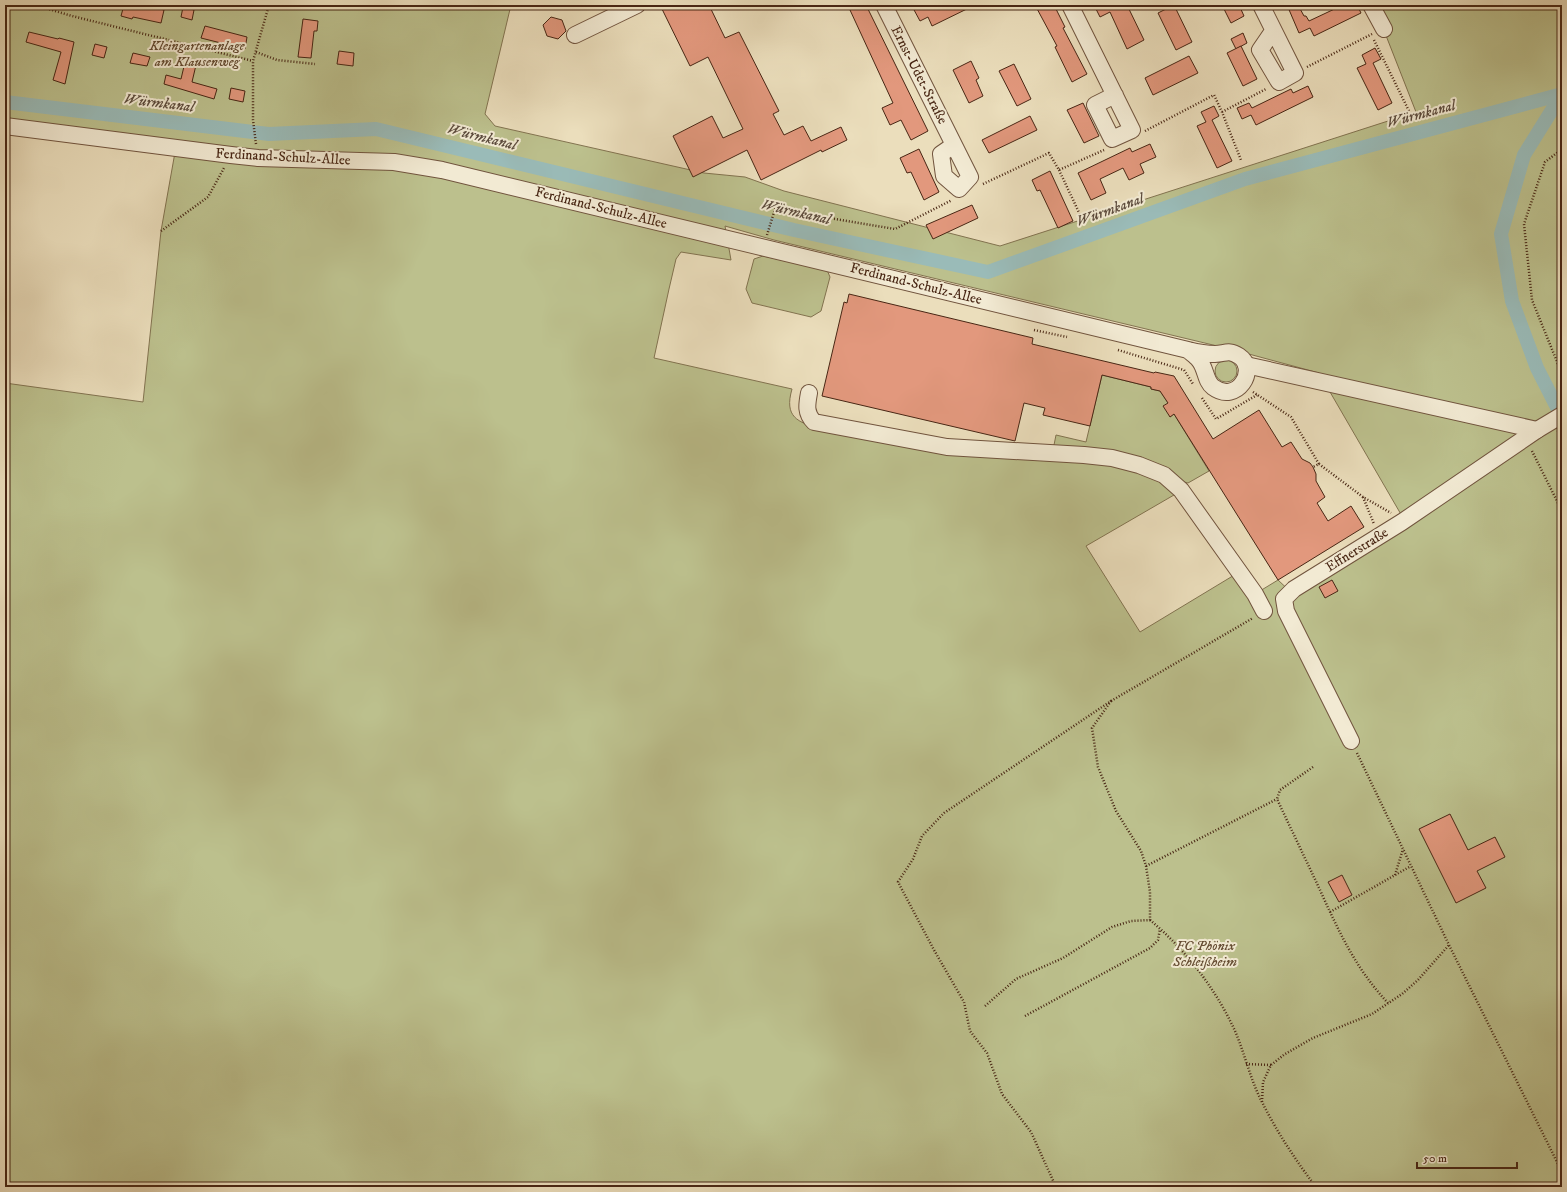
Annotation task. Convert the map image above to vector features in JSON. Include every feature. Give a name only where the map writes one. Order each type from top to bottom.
[{"type":"street","points":[[575,35],[637,5]]},
{"type":"street","name":"Ernst-Udet-Straße","points":[[884,5],[954,145]]},
{"type":"street","points":[[1070,5],[1115,95]]},
{"type":"street","points":[[1261,5],[1274,30],[1296,73],[1279,82],[1260,50],[1274,30]]},
{"type":"street","points":[[1371,5],[1378,32]]},
{"type":"street","name":"Ferdinand-Schulz-Allee","points":[[5,126],[258,158],[394,162],[442,170],[1188,350],[1216,354],[1226,352],[1240,356],[1246,366]]},
{"type":"street","points":[[1188,350],[1199,360],[1212,387],[1221,392],[1231,392],[1241,386],[1246,377],[1246,366],[1543,426]]},
{"type":"street","points":[[809,393],[807,411],[809,417],[814,422],[947,447],[1084,454],[1139,464],[1164,476],[1181,490],[1255,594],[1264,611]]},
{"type":"street","name":"Effnerstraße","points":[[1351,741],[1286,611],[1284,599],[1294,589],[1402,522],[1543,426]]},
{"type":"path","points":[[35,5],[72,16],[253,61]]},
{"type":"path","points":[[255,141],[252,120],[253,61],[269,5]]},
{"type":"path","points":[[312,5],[322,7]]},
{"type":"path","points":[[1296,73],[1378,32],[1409,111]]},
{"type":"path","points":[[256,52],[277,60],[315,64]]},
{"type":"path","points":[[1222,112],[1279,82]]},
{"type":"path","points":[[1142,133],[1214,95],[1241,160]]},
{"type":"path","points":[[1059,170],[1108,149]]},
{"type":"path","points":[[1562,149],[1545,162],[1524,224],[1532,300],[1562,374]]},
{"type":"path","points":[[977,187],[1049,153],[1059,170],[1083,221]]},
{"type":"path","points":[[161,231],[208,197],[230,155]]},
{"type":"path","points":[[763,248],[775,209],[895,229],[957,197]]},
{"type":"path","points":[[1034,330],[1070,338]]},
{"type":"path","points":[[1114,348],[1184,370],[1196,389]]},
{"type":"path","points":[[1241,386],[1246,387],[1291,417],[1319,464],[1363,497],[1391,513],[1402,522]]},
{"type":"path","points":[[1200,395],[1216,419],[1257,395]]},
{"type":"path","points":[[1543,426],[1562,511]]},
{"type":"path","points":[[1313,467],[1319,464]]},
{"type":"path","points":[[1363,497],[1378,536]]},
{"type":"path","points":[[1056,1187],[1031,1132],[1002,1094],[987,1053],[970,1031],[964,1002],[934,950],[898,882],[913,859],[922,836],[944,813],[1111,701],[1264,611]]},
{"type":"path","points":[[1111,701],[1092,728],[1098,767],[1116,811],[1141,851],[1146,866],[1150,892],[1150,920]]},
{"type":"path","points":[[1351,741],[1449,945],[1562,1172]]},
{"type":"path","points":[[1146,866],[1277,798],[1280,790],[1313,767]]},
{"type":"path","points":[[1277,798],[1330,912],[1357,964],[1372,986],[1388,1003]]},
{"type":"path","points":[[1395,875],[1403,848]]},
{"type":"path","points":[[1330,912],[1411,866]]},
{"type":"path","points":[[985,1006],[1016,979],[1063,958],[1112,926],[1131,921],[1150,920],[1160,928],[1191,962],[1220,1000],[1235,1032],[1246,1064],[1262,1102],[1297,1162],[1316,1187]]},
{"type":"path","points":[[1025,1016],[1150,948],[1158,940],[1160,928]]},
{"type":"path","points":[[1262,1102],[1263,1082],[1271,1064],[1313,1038],[1372,1014],[1402,994],[1418,980],[1449,945]]},
{"type":"path","points":[[1246,1064],[1271,1064]]},
{"type":"green space","points":[[5,5],[511,5],[485,114],[495,126],[704,173],[745,177],[784,191],[1000,246],[1416,112],[1374,5],[1562,5],[1562,425],[1557,431],[1562,440],[1562,1187],[5,1187],[5,383],[143,402],[161,231],[177,141],[5,118]],"holes":[[[725,226],[774,240],[1234,350],[1319,373],[1406,523],[1294,595],[1278,580],[1255,594],[1236,574],[1140,632],[1086,546],[1174,495],[1175,491],[1140,468],[1056,456],[821,429],[805,424],[794,417],[790,406],[792,389],[654,358],[676,259],[681,252],[731,260]]]},
{"type":"green space","points":[[763,256],[827,270],[830,277],[821,311],[811,317],[752,303],[746,289],[754,259]]},
{"type":"green space","points":[[1226,360],[1234,363],[1237,371],[1234,379],[1226,382],[1218,379],[1215,371],[1218,363]]},
{"type":"green space","points":[[1102,375],[1151,387],[1151,389],[1160,391],[1168,403],[1170,417],[1174,414],[1209,471],[1188,483],[1047,448],[1054,445],[1056,435],[1086,442]]},
{"type":"building","points":[[124,5],[144,5],[164,10],[161,23],[121,16]]},
{"type":"building","points":[[671,5],[709,5],[725,38],[739,32],[779,111],[773,114],[784,135],[803,126],[811,141],[841,127],[847,140],[822,152],[821,150],[761,180],[747,150],[693,177],[673,136],[712,116],[723,138],[743,129],[708,57],[690,66],[662,9]]},
{"type":"building","points":[[861,5],[866,5],[928,131],[911,140],[901,120],[890,125],[882,108],[893,103],[850,10]]},
{"type":"building","points":[[919,5],[924,5],[926,9],[936,5],[975,5],[932,26],[928,17],[920,21],[913,8]]},
{"type":"building","points":[[1035,5],[1054,5],[1065,27],[1063,28],[1087,74],[1072,82],[1055,47],[1057,46]]},
{"type":"building","points":[[1094,5],[1127,5],[1144,40],[1127,49],[1110,12],[1100,17]]},
{"type":"building","points":[[1174,5],[1192,42],[1176,50],[1158,13]]},
{"type":"building","points":[[1222,5],[1239,5],[1244,16],[1231,23]]},
{"type":"building","points":[[1287,5],[1298,5],[1304,16],[1306,16],[1309,21],[1343,5],[1357,5],[1361,13],[1314,36],[1310,28],[1299,33]]},
{"type":"building","points":[[183,7],[194,10],[192,20],[181,17]]},
{"type":"building","points":[[551,17],[562,20],[566,31],[558,39],[547,36],[543,25]]},
{"type":"building","points":[[303,19],[318,21],[317,31],[314,31],[311,58],[298,57]]},
{"type":"building","points":[[205,26],[247,37],[245,49],[201,38]]},
{"type":"building","points":[[29,32],[74,42],[65,84],[53,80],[61,52],[26,42]]},
{"type":"building","points":[[1243,33],[1247,43],[1236,49],[1231,39]]},
{"type":"building","points":[[95,44],[107,47],[104,58],[92,55]]},
{"type":"building","points":[[1241,46],[1257,79],[1243,86],[1227,53]]},
{"type":"building","points":[[1375,48],[1381,59],[1373,63],[1392,103],[1378,110],[1357,68],[1366,64],[1362,55]]},
{"type":"building","points":[[339,51],[354,53],[353,66],[337,64]]},
{"type":"building","points":[[133,53],[150,57],[147,66],[130,63]]},
{"type":"building","points":[[1189,56],[1198,73],[1153,95],[1145,78]]},
{"type":"building","points":[[971,61],[979,78],[976,80],[983,96],[969,103],[953,70]]},
{"type":"building","points":[[185,62],[196,65],[192,82],[217,89],[214,99],[164,84],[166,75],[181,79]]},
{"type":"building","points":[[1014,64],[1031,99],[1017,106],[999,71]]},
{"type":"building","points":[[1308,86],[1313,97],[1256,125],[1251,115],[1242,119],[1237,108],[1249,103],[1252,108],[1291,89],[1293,93]]},
{"type":"building","points":[[231,88],[245,91],[243,102],[229,99]]},
{"type":"building","points":[[1083,103],[1099,136],[1084,143],[1067,110]]},
{"type":"building","points":[[1214,106],[1219,116],[1212,120],[1232,161],[1217,168],[1197,126],[1206,122],[1201,112]]},
{"type":"building","points":[[1030,116],[1037,130],[989,153],[982,140]]},
{"type":"building","points":[[1150,144],[1156,157],[1140,164],[1144,173],[1129,180],[1123,168],[1100,179],[1106,193],[1091,200],[1078,173],[1130,148],[1132,152]]},
{"type":"building","points":[[919,149],[939,192],[924,200],[911,172],[907,173],[900,158]]},
{"type":"building","points":[[1050,171],[1073,221],[1058,228],[1040,190],[1037,191],[1032,180]]},
{"type":"building","points":[[972,205],[978,218],[933,239],[926,225]]},
{"type":"building","points":[[849,294],[1033,338],[1032,344],[1154,373],[1174,376],[1213,439],[1259,410],[1282,447],[1291,442],[1302,459],[1310,463],[1313,467],[1316,474],[1316,481],[1325,497],[1317,503],[1328,521],[1351,506],[1364,527],[1278,580],[1174,414],[1170,417],[1163,406],[1168,403],[1160,391],[1151,389],[1151,387],[1102,375],[1090,426],[1043,415],[1045,408],[1024,403],[1015,441],[822,396],[844,302],[847,303]]},
{"type":"building","points":[[1332,580],[1338,591],[1325,598],[1319,587]]},
{"type":"building","points":[[1450,814],[1468,850],[1495,837],[1505,857],[1477,871],[1486,888],[1456,903],[1419,829]]},
{"type":"building","points":[[1342,875],[1352,895],[1339,902],[1328,882]]},
{"type":"waterway","points":[[1562,94],[1524,155],[1501,234],[1512,301],[1537,368],[1562,417]]},
{"type":"waterway","name":"Würmkanal","points":[[5,102],[269,134],[376,129],[794,230],[988,272],[1245,179],[1562,94]]},
{"type":"waterway","points":[[1555,402],[1562,397]]},
{"type":"park label","name":"Kleingartenanlage am Klausenweg","points":[[197,54]]},
{"type":"park label","name":"FC Phönix Schleißheim","points":[[1205,954]]}]
